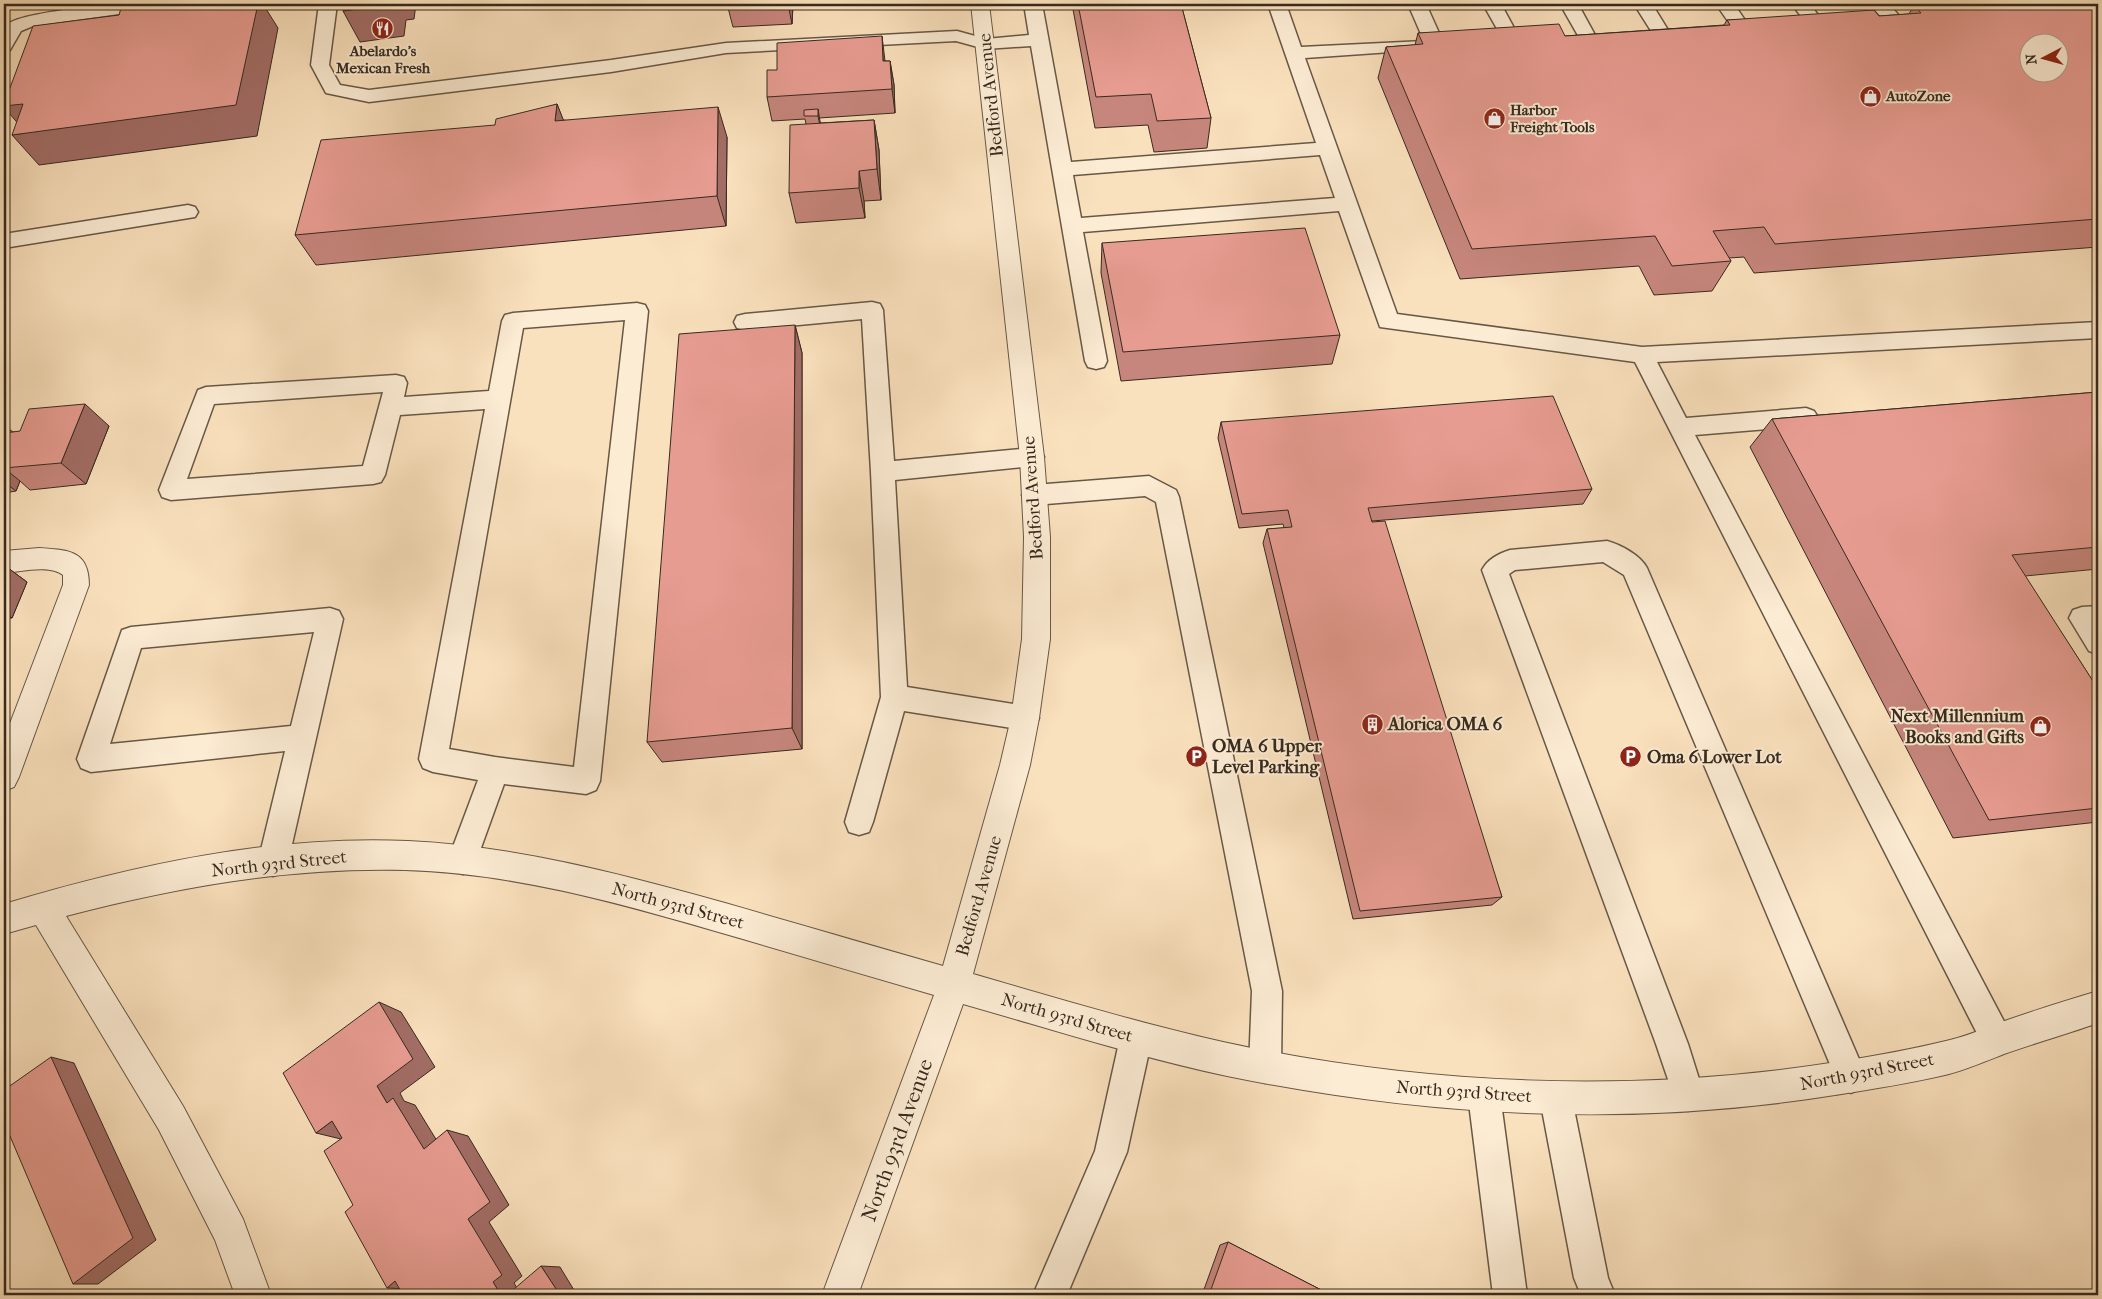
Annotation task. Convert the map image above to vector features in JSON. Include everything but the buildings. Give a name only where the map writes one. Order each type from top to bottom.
[{"type":"street","name":"Bedford Avenue","points":[[954,984],[1011,782],[1025,718],[1036,639],[1038,597],[1037,537],[1032,457],[980,4]]},
{"type":"street","points":[[4,562],[39,559],[64,561],[76,570],[76,585],[4,777]]},
{"type":"street","name":"North 93rd Street","points":[[4,919],[43,907],[176,875],[273,862],[313,857],[351,856],[463,860],[524,869],[637,894],[1197,1054],[1351,1082],[1484,1095],[1556,1099],[1630,1099],[1744,1091],[1851,1077],[1988,1045],[1997,1040],[2098,1007]]},
{"type":"street","points":[[43,907],[171,1118],[230,1232],[253,1295]]},
{"type":"street","name":"North 93rd Avenue","points":[[840,1295],[954,984]]},
{"type":"lane","points":[[4,46],[14,27],[54,10],[155,4]]},
{"type":"lane","points":[[328,4],[320,64],[333,89],[369,96],[611,66],[726,48],[957,36],[985,44],[1039,40]]},
{"type":"lane","points":[[1033,4],[1096,361]]},
{"type":"lane","points":[[1277,4],[1388,321],[1642,356],[2094,336]]},
{"type":"lane","points":[[1417,4],[1435,44]]},
{"type":"lane","points":[[1492,4],[1511,39]]},
{"type":"lane","points":[[1569,4],[1586,35]]},
{"type":"lane","points":[[1643,4],[1659,30]]},
{"type":"lane","points":[[1725,4],[1732,26],[1759,25]]},
{"type":"lane","points":[[1801,4],[1814,22]]},
{"type":"lane","points":[[1877,12],[1892,18],[1911,18]]},
{"type":"lane","points":[[1796,23],[1834,21]]},
{"type":"lane","points":[[1641,31],[1679,29]]},
{"type":"lane","points":[[1568,36],[1605,34]]},
{"type":"lane","points":[[1492,40],[1530,38]]},
{"type":"lane","points":[[1294,53],[1454,43]]},
{"type":"lane","points":[[1062,169],[1327,148]]},
{"type":"lane","points":[[1072,226],[1346,204]]},
{"type":"lane","points":[[4,241],[188,212]]},
{"type":"lane","points":[[745,322],[872,310],[883,472],[894,697],[859,822]]},
{"type":"lane","points":[[637,312],[586,781],[495,770],[433,759],[513,321],[637,312]]},
{"type":"lane","points":[[1642,356],[1997,1040]]},
{"type":"lane","points":[[396,383],[391,407],[373,475],[171,490],[206,396],[396,383]]},
{"type":"lane","points":[[391,407],[499,400]]},
{"type":"lane","points":[[1679,427],[1829,415]]},
{"type":"lane","points":[[883,472],[1032,457]]},
{"type":"lane","points":[[1034,495],[1149,486],[1167,497],[1267,991],[1265,1067]]},
{"type":"lane","points":[[1688,1095],[1672,1044],[1496,570],[1510,560],[1607,551],[1634,568],[1851,1077]]},
{"type":"lane","points":[[2098,617],[2082,618],[2098,643]]},
{"type":"lane","points":[[273,862],[303,737],[330,619],[131,638],[91,759],[303,737]]},
{"type":"lane","points":[[894,697],[1025,718]]},
{"type":"lane","points":[[463,860],[495,770]]},
{"type":"lane","points":[[1050,1295],[1111,1152],[1136,1038]]},
{"type":"lane","points":[[1484,1095],[1510,1295]]},
{"type":"lane","points":[[1556,1099],[1591,1278],[1598,1295]]},
{"type":"place","name":"Abelardo's Mexican Fresh","points":[[383,28]]},
{"type":"place","name":"AutoZone","points":[[1870,96]]},
{"type":"place","name":"Harbor Freight Tools","points":[[1494,119]]},
{"type":"place","name":"Alorica OMA 6","points":[[1372,724]]},
{"type":"place","name":"Next Millennium Books and Gifts","points":[[2040,726]]},
{"type":"place","name":"OMA 6 Upper Level Parking","points":[[1196,756]]},
{"type":"place","name":"Oma 6 Lower Lot","points":[[1631,757]]}]
